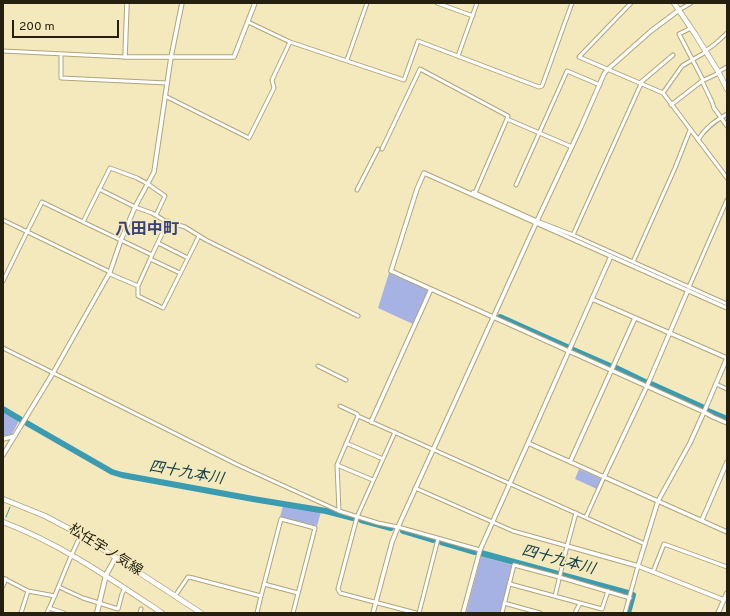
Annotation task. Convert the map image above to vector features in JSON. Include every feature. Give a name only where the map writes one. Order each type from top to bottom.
[{"type":"main road","points":[[674,3],[680,10],[719,72],[727,89]]},
{"type":"main road","name":"松任宇ノ気線","points":[[3,499],[45,516],[81,535],[201,613]]},
{"type":"main road","name":"松任宇ノ気線","points":[[3,522],[35,535],[71,554],[162,613]]},
{"type":"main road","points":[[98,613],[106,576],[116,558]]},
{"type":"street","points":[[125,57],[128,3]]},
{"type":"street","points":[[3,455],[53,373],[110,273],[121,240],[135,207],[154,172],[171,57],[182,3]]},
{"type":"street","points":[[3,52],[125,57],[234,57],[255,3]]},
{"type":"street","points":[[347,60],[367,3]]},
{"type":"street","points":[[438,3],[472,16]]},
{"type":"street","points":[[458,56],[477,3]]},
{"type":"street","points":[[248,22],[290,42],[404,80],[418,41],[539,87],[542,86],[572,3]]},
{"type":"street","points":[[630,3],[579,57],[663,93],[727,178]]},
{"type":"street","points":[[373,613],[392,542],[398,527],[604,74],[651,31],[691,3]]},
{"type":"street","points":[[691,28],[679,34],[714,108],[727,126]]},
{"type":"street","points":[[663,93],[682,66],[726,36]]},
{"type":"street","points":[[165,96],[249,138],[274,88],[272,80],[290,42]]},
{"type":"street","points":[[61,54],[61,78],[167,83]]},
{"type":"street","points":[[573,235],[640,84],[673,55]]},
{"type":"street","points":[[671,105],[702,80],[727,67]]},
{"type":"street","points":[[382,149],[420,69],[508,116],[474,192],[536,222],[573,235],[633,262],[727,308]]},
{"type":"street","points":[[516,185],[567,71],[600,85]]},
{"type":"street","points":[[698,140],[702,133],[721,117],[727,114]]},
{"type":"street","points":[[507,119],[572,147]]},
{"type":"street","points":[[633,262],[675,168],[690,130]]},
{"type":"street","points":[[358,190],[378,149]]},
{"type":"street","points":[[83,222],[110,168],[137,178],[165,196],[156,215]]},
{"type":"street","points":[[727,304],[611,256],[424,173],[417,189],[391,271],[647,386],[727,424]]},
{"type":"street","points":[[99,189],[135,207],[185,228],[358,316]]},
{"type":"street","points":[[586,517],[647,386],[727,200]]},
{"type":"street","points":[[3,281],[42,202],[152,255]]},
{"type":"street","points":[[3,220],[138,286]]},
{"type":"street","points":[[168,221],[138,286],[138,296],[163,308],[199,236]]},
{"type":"street","points":[[158,243],[188,258]]},
{"type":"street","points":[[463,613],[480,550],[611,256]]},
{"type":"street","points":[[150,259],[180,273]]},
{"type":"street","points":[[371,422],[431,289]]},
{"type":"street","points":[[592,299],[727,358],[690,443],[658,502],[625,613]]},
{"type":"street","points":[[570,462],[635,318]]},
{"type":"street","points":[[3,348],[339,512],[480,550]]},
{"type":"street","points":[[318,366],[346,380]]},
{"type":"street","points":[[716,384],[727,389]]},
{"type":"street","points":[[340,406],[371,422],[646,544]]},
{"type":"street","points":[[339,512],[337,465],[358,416]]},
{"type":"street","points":[[395,432],[357,517],[338,589],[340,593],[418,613],[438,539]]},
{"type":"street","points":[[3,439],[15,436]]},
{"type":"street","points":[[346,443],[383,459]]},
{"type":"street","points":[[528,443],[727,532]]},
{"type":"street","points":[[702,520],[727,462]]},
{"type":"street","points":[[337,465],[373,480]]},
{"type":"street","points":[[415,488],[514,531],[638,566],[724,600]]},
{"type":"street","points":[[555,596],[576,513]]},
{"type":"street","points":[[257,613],[282,519],[315,528],[293,613]]},
{"type":"street","points":[[47,613],[59,587],[71,554],[81,535]]},
{"type":"street","points":[[653,572],[664,544],[727,567]]},
{"type":"street","points":[[502,613],[514,565],[630,598]]},
{"type":"street","points":[[175,596],[188,577],[261,596]]},
{"type":"street","points":[[3,586],[4,579],[28,591],[55,596]]},
{"type":"street","points":[[264,584],[298,593]]},
{"type":"street","points":[[510,584],[602,609],[608,591]]},
{"type":"street","points":[[59,587],[99,604],[118,609],[125,588]]},
{"type":"street","points":[[20,613],[28,591]]},
{"type":"street","points":[[718,613],[727,593]]},
{"type":"street","points":[[504,603],[540,613]]},
{"type":"street","points":[[575,613],[580,603]]},
{"type":"street","points":[[49,608],[64,613]]},
{"type":"shaded area","points":[[389,273],[429,290],[413,324],[378,308]]},
{"type":"shaded area","points":[[3,412],[19,421],[12,434],[3,437]]},
{"type":"shaded area","points":[[579,469],[602,479],[597,489],[575,479]]},
{"type":"shaded area","points":[[283,506],[321,512],[317,526],[280,517]]},
{"type":"shaded area","points":[[481,556],[512,565],[500,613],[466,613]]},
{"type":"waterway","points":[[236,3],[241,3]]},
{"type":"waterway","points":[[500,317],[567,347]]},
{"type":"waterway","points":[[571,349],[610,366]]},
{"type":"waterway","points":[[614,367],[645,382]]},
{"type":"waterway","points":[[651,384],[702,407]]},
{"type":"waterway","name":"四十九本川","points":[[3,409],[20,419]]},
{"type":"waterway","points":[[708,411],[727,419]]},
{"type":"waterway","name":"四十九本川","points":[[25,422],[112,472],[122,475],[326,511],[353,518]]},
{"type":"waterway","points":[[6,517],[10,507]]},
{"type":"waterway","name":"四十九本川","points":[[361,520],[391,528]]},
{"type":"waterway","name":"四十九本川","points":[[403,531],[433,540]]},
{"type":"waterway","name":"四十九本川","points":[[441,542],[475,552]]},
{"type":"waterway","name":"四十九本川","points":[[481,553],[628,593]]},
{"type":"waterway","name":"四十九本川","points":[[628,613],[633,595]]},
{"type":"district","name":"八田中町","points":[[147,231]]}]
